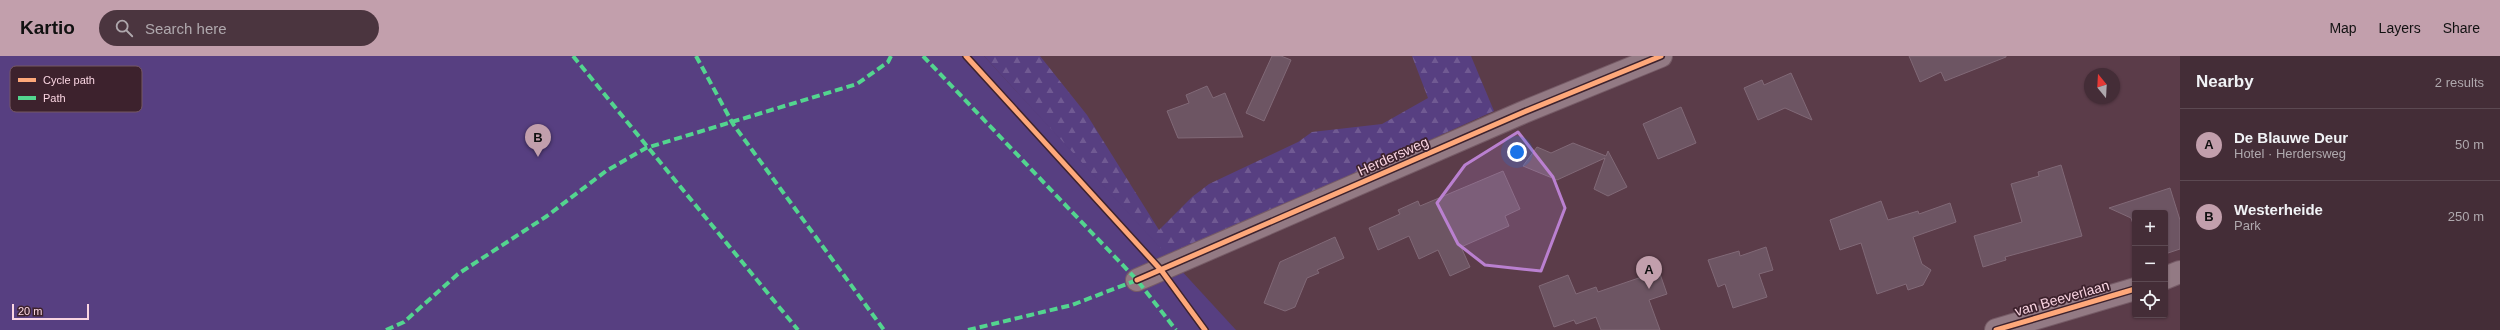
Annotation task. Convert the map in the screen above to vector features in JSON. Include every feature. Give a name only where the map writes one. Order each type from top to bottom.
[{"type":"street","name":"Herdersweg","points":[[1137,280],[1524,112],[1660,56]]},
{"type":"street","points":[[2168,277],[2180,272]]},
{"type":"street","name":"van Beeverlaan","points":[[1996,330],[2132,290]]},
{"type":"highlighted area","points":[[1518,132],[1553,177],[1565,208],[1541,271],[1485,265],[1458,244],[1437,203],[1465,165]]},
{"type":"green space","points":[[0,56],[984,56],[1236,330],[0,330]]},
{"type":"green space","points":[[984,56],[1040,56],[1087,115],[1159,230],[1192,197],[1209,184],[1298,142],[1312,132],[1382,124],[1428,98],[1412,56],[1471,56],[1494,111],[1168,258]]},
{"type":"building","points":[[1272,56],[1281,56],[1291,60],[1264,121],[1246,113]]},
{"type":"building","points":[[1909,56],[2006,57],[1945,81],[1941,72],[1920,82]]},
{"type":"building","points":[[1791,73],[1812,120],[1785,108],[1758,120],[1744,88],[1762,80],[1764,85]]},
{"type":"building","points":[[1207,86],[1213,98],[1225,93],[1243,137],[1178,138],[1167,111],[1189,103],[1186,95]]},
{"type":"building","points":[[1681,107],[1696,143],[1658,159],[1643,124]]},
{"type":"building","points":[[1573,143],[1606,156],[1608,151],[1627,187],[1608,196],[1594,189],[1605,158],[1557,180],[1523,166],[1537,147],[1551,153]]},
{"type":"building","points":[[2061,165],[2082,236],[2005,257],[2006,260],[1983,267],[1974,236],[2022,222],[2011,184],[2039,176],[2038,172]]},
{"type":"building","points":[[1503,171],[1520,209],[1505,216],[1509,226],[1461,247],[1470,267],[1450,276],[1438,250],[1419,259],[1409,236],[1378,250],[1369,228],[1400,214],[1398,210],[1418,201],[1420,206]]},
{"type":"building","points":[[2170,188],[2180,220],[2180,249],[2168,253],[2168,210],[2132,210],[2132,221],[2131,218],[2109,208]]},
{"type":"building","points":[[1881,201],[1888,220],[1918,211],[1919,214],[1950,203],[1956,222],[1913,237],[1922,264],[1931,270],[1923,285],[1908,290],[1906,284],[1877,294],[1861,243],[1840,250],[1830,220]]},
{"type":"building","points":[[1335,237],[1344,258],[1317,270],[1319,273],[1307,278],[1295,307],[1285,311],[1264,303],[1280,262]]},
{"type":"building","points":[[1766,247],[1773,270],[1759,274],[1767,297],[1733,308],[1725,284],[1718,287],[1708,260],[1739,251],[1740,256]]},
{"type":"building","points":[[1659,271],[1667,294],[1649,300],[1660,330],[1601,330],[1596,317],[1576,324],[1574,320],[1554,327],[1539,286],[1568,275],[1576,294],[1596,287],[1598,292]]},
{"type":"marked path","points":[[573,56],[798,330]]},
{"type":"marked path","points":[[696,56],[733,124],[884,330]]},
{"type":"marked path","points":[[386,330],[404,322],[458,274],[547,216],[606,171],[646,148],[857,84],[888,62],[891,56]]},
{"type":"marked path","points":[[923,56],[1137,280],[1176,330]]},
{"type":"marked path","points":[[968,330],[1072,305],[1137,280]]},
{"type":"cycle path","points":[[966,56],[1161,270],[1205,330]]},
{"type":"cycle path","points":[[1137,280],[1524,112],[1661,56]]},
{"type":"cycle path","points":[[1996,330],[2132,290]]},
{"type":"place","name":"Westerheide","points":[[538,157]]},
{"type":"place","name":"De Blauwe Deur","points":[[1649,289]]}]
